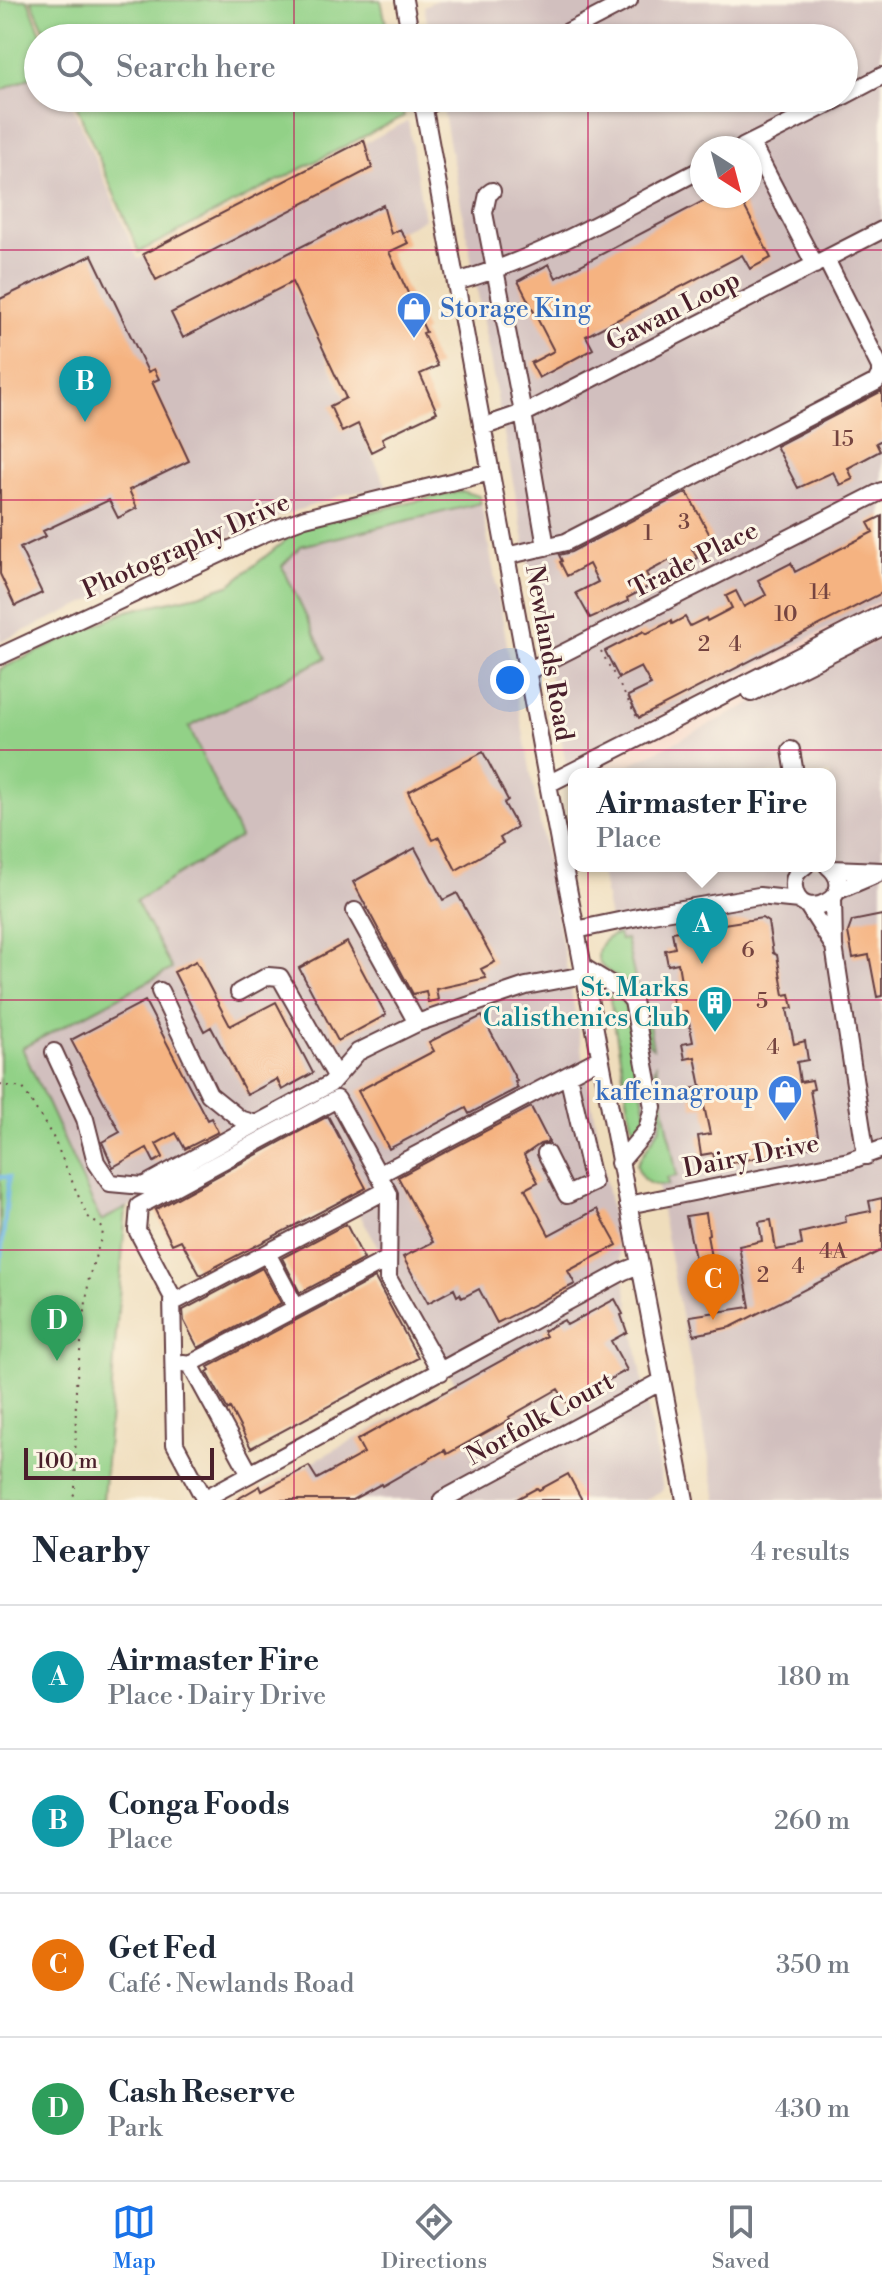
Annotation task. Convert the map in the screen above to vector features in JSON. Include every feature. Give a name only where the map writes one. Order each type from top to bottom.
[{"type":"street","points":[[404,0],[408,24]]},
{"type":"street","points":[[583,24],[629,0]]},
{"type":"street","points":[[858,89],[882,76]]},
{"type":"street","name":"Newlands Road","points":[[425,112],[619,1163],[685,1500]]},
{"type":"street","points":[[762,138],[813,112]]},
{"type":"street","points":[[506,556],[566,542],[876,382],[880,367],[821,262],[762,171]]},
{"type":"street","points":[[456,282],[534,255],[690,175]]},
{"type":"street","points":[[492,191],[488,194],[484,213],[546,547]]},
{"type":"street","name":"Gawan Loop","points":[[482,427],[523,413],[882,230]]},
{"type":"street","name":"Photography Drive","points":[[0,656],[265,533],[305,518],[491,472]]},
{"type":"street","name":"Trade Place","points":[[528,671],[882,491]]},
{"type":"street","points":[[592,768],[882,614]]},
{"type":"street","points":[[604,768],[882,627]]},
{"type":"street","points":[[791,750],[794,768]]},
{"type":"street","points":[[550,790],[568,780]]},
{"type":"street","points":[[550,790],[568,785]]},
{"type":"street","points":[[836,868],[882,872]]},
{"type":"street","points":[[759,896],[796,872]]},
{"type":"street","points":[[798,872],[794,889],[834,946]]},
{"type":"street","points":[[833,872],[838,879],[834,946],[866,1156]]},
{"type":"street","points":[[576,930],[759,896],[822,906],[835,895],[882,872]]},
{"type":"street","points":[[355,911],[417,1023]]},
{"type":"street","points":[[54,1052],[85,1119],[96,1162],[110,1183],[143,1186],[330,1084],[358,1052],[417,1023],[526,986],[584,971],[627,994],[633,1001],[651,1095],[653,1107],[647,1130],[619,1163]]},
{"type":"street","points":[[239,992],[268,976],[280,977],[336,1076]]},
{"type":"street","points":[[160,991],[209,1094],[240,1119],[256,1124]]},
{"type":"street","points":[[378,1175],[600,1058]]},
{"type":"street","points":[[546,1153],[567,1195],[593,1183],[568,1075]]},
{"type":"street","points":[[441,1372],[388,1278],[389,1194],[337,1099],[139,1206],[137,1230],[172,1296],[182,1363],[175,1444],[204,1500],[441,1372],[624,1271],[639,1265]]},
{"type":"street","name":"Dairy Drive","points":[[628,1205],[866,1156],[882,1149]]},
{"type":"street","points":[[172,1303],[387,1190]]},
{"type":"street","points":[[267,1253],[296,1308]]},
{"type":"street","points":[[182,1363],[388,1259]]},
{"type":"street","points":[[182,1363],[250,1474]]},
{"type":"street","name":"Norfolk Court","points":[[442,1500],[662,1381]]},
{"type":"path","points":[[594,637],[637,717]]},
{"type":"path","points":[[0,1085],[23,1088],[53,1137],[87,1216],[104,1229],[89,1277],[76,1385],[75,1492],[72,1500]]},
{"type":"shaded area","points":[[437,0],[882,0],[882,600],[566,764],[444,112],[858,112],[858,24],[427,24],[424,6]]},
{"type":"shaded area","points":[[24,80],[24,112],[75,112],[138,259],[408,121],[424,219],[293,287],[387,487],[346,494],[260,523],[0,642],[0,91]]},
{"type":"shaded area","points":[[481,503],[663,1490],[645,1500],[242,1500],[456,1384],[303,1115],[102,1221],[22,1048],[172,969],[135,902],[239,837],[188,727],[326,658],[282,567],[301,546]]},
{"type":"shaded area","points":[[882,600],[882,638],[623,768],[568,768],[568,772],[566,764]]},
{"type":"shaded area","points":[[882,638],[882,1500],[717,1500],[601,872],[836,872],[836,768],[623,768]]},
{"type":"green space","points":[[0,0],[28,0],[37,24],[24,24],[24,80],[0,91]]},
{"type":"green space","points":[[31,0],[381,0],[386,24],[42,24]]},
{"type":"green space","points":[[79,112],[403,112],[404,116],[139,252]]},
{"type":"green space","points":[[461,491],[479,496],[481,503],[301,546],[282,566],[326,658],[189,727],[240,837],[136,901],[172,969],[22,1048],[101,1221],[126,1208],[103,1500],[0,1500],[0,669],[127,611],[231,584],[302,527]]},
{"type":"green space","points":[[618,934],[620,940],[626,939],[637,988],[643,990],[653,1048],[649,1045],[633,989],[604,968],[598,957],[602,943]]},
{"type":"green space","points":[[609,994],[625,1005],[646,1113],[644,1122],[635,1132],[632,1125]]},
{"type":"green space","points":[[656,1065],[677,1176],[667,1178],[668,1185],[647,1182],[637,1164],[660,1127],[662,1118],[654,1071]]},
{"type":"building","points":[[364,140],[372,168],[156,280],[143,254]]},
{"type":"building","points":[[383,205],[391,234],[400,229],[408,243],[389,252],[426,332],[423,333],[438,366],[420,374],[437,412],[382,438],[385,445],[371,452],[358,424],[342,432],[330,406],[346,398],[292,282],[183,338],[171,313]]},
{"type":"building","points":[[690,208],[745,208],[771,258],[750,269],[742,255],[586,336],[593,349],[539,378],[531,363],[554,351],[518,281],[549,264],[556,278]]},
{"type":"building","points":[[92,255],[148,372],[154,369],[159,379],[152,382],[189,461],[129,490],[137,508],[118,518],[109,500],[43,531],[46,536],[20,548],[42,593],[15,606],[0,574],[0,299]]},
{"type":"building","points":[[882,391],[882,440],[876,443],[880,451],[848,468],[853,479],[840,485],[833,472],[798,488],[776,446]]},
{"type":"building","points":[[687,492],[712,539],[692,549],[697,558],[675,570],[670,560],[646,573],[652,585],[627,598],[628,601],[590,618],[576,593],[598,582],[589,564],[567,576],[559,555],[571,552]]},
{"type":"building","points":[[882,516],[882,593],[639,718],[628,696],[651,685],[641,667],[619,678],[605,651],[671,621],[672,624],[685,617],[690,626],[706,618],[707,621],[732,608],[726,596],[736,591],[744,607],[766,595],[758,580],[791,563],[795,572],[873,532],[868,523]]},
{"type":"building","points":[[483,752],[508,800],[504,803],[517,827],[500,838],[503,843],[456,870],[439,837],[433,840],[408,792]]},
{"type":"building","points":[[415,848],[443,900],[457,893],[495,962],[481,969],[486,978],[436,989],[438,1000],[428,1002],[426,991],[413,994],[353,882]]},
{"type":"building","points":[[882,915],[882,996],[877,997],[869,955],[853,958],[848,932],[852,921]]},
{"type":"building","points":[[762,918],[768,922],[784,995],[790,994],[793,1008],[787,1009],[794,1044],[805,1041],[808,1060],[797,1062],[800,1082],[812,1080],[814,1089],[810,1090],[818,1135],[810,1147],[716,1166],[713,1153],[701,1155],[698,1136],[710,1134],[704,1106],[693,1108],[689,1089],[701,1087],[695,1057],[685,1059],[682,1044],[693,1042],[687,1012],[675,1014],[672,996],[683,993],[678,963],[668,965],[665,950],[675,948],[672,932]]},
{"type":"building","points":[[347,942],[386,1015],[338,1041],[299,968]]},
{"type":"building","points":[[196,961],[230,1026],[276,1002],[313,1073],[282,1090],[277,1079],[247,1095],[211,1027],[204,1031],[174,972]]},
{"type":"building","points":[[145,1001],[207,1120],[211,1118],[218,1132],[185,1149],[176,1133],[156,1144],[163,1157],[154,1162],[147,1148],[113,1167],[102,1142],[120,1132],[71,1040]]},
{"type":"building","points":[[482,1016],[518,1088],[469,1114],[466,1108],[389,1149],[358,1091],[434,1051],[429,1042]]},
{"type":"building","points":[[531,1107],[549,1142],[524,1155],[538,1182],[525,1189],[549,1235],[597,1209],[617,1245],[568,1271],[575,1284],[497,1323],[479,1289],[462,1298],[460,1294],[457,1296],[454,1289],[428,1303],[403,1257],[433,1242],[398,1177]]},
{"type":"building","points":[[328,1116],[366,1188],[200,1275],[181,1240],[172,1244],[155,1210]]},
{"type":"building","points":[[882,1198],[882,1250],[731,1327],[694,1335],[690,1316],[750,1307],[739,1246],[762,1241],[759,1222],[771,1220],[776,1250],[802,1245],[800,1233],[846,1222],[845,1216],[871,1211],[869,1201]]},
{"type":"building","points":[[706,1213],[714,1274],[699,1277],[686,1216]]},
{"type":"building","points":[[346,1224],[364,1259],[300,1293],[282,1258]]},
{"type":"building","points":[[262,1268],[281,1303],[198,1348],[184,1321],[183,1310]]},
{"type":"building","points":[[375,1278],[418,1358],[251,1448],[207,1372],[210,1370],[208,1367]]},
{"type":"building","points":[[615,1299],[627,1332],[611,1341],[627,1370],[583,1394],[566,1402],[558,1389],[447,1454],[445,1450],[352,1500],[236,1500],[260,1486],[262,1491],[309,1466],[317,1479],[364,1453],[357,1440],[546,1336],[543,1331],[564,1320],[567,1325]]},
{"type":"building","points":[[568,1474],[582,1500],[515,1500],[537,1488],[539,1490]]},
{"type":"waterway","points":[[0,1177],[9,1177],[0,1268]]},
{"type":"place","name":"Storage King","points":[[414,340]]},
{"type":"place","name":"Conga Foods","points":[[85,422]]},
{"type":"place","name":"Airmaster Fire","points":[[702,964]]},
{"type":"place","name":"St. Marks Calisthenics Club","points":[[715,1034]]},
{"type":"place","name":"kaffeinagroup","points":[[785,1123]]},
{"type":"place","name":"Get Fed","points":[[713,1320]]},
{"type":"place","name":"Cash Reserve","points":[[57,1361]]}]
